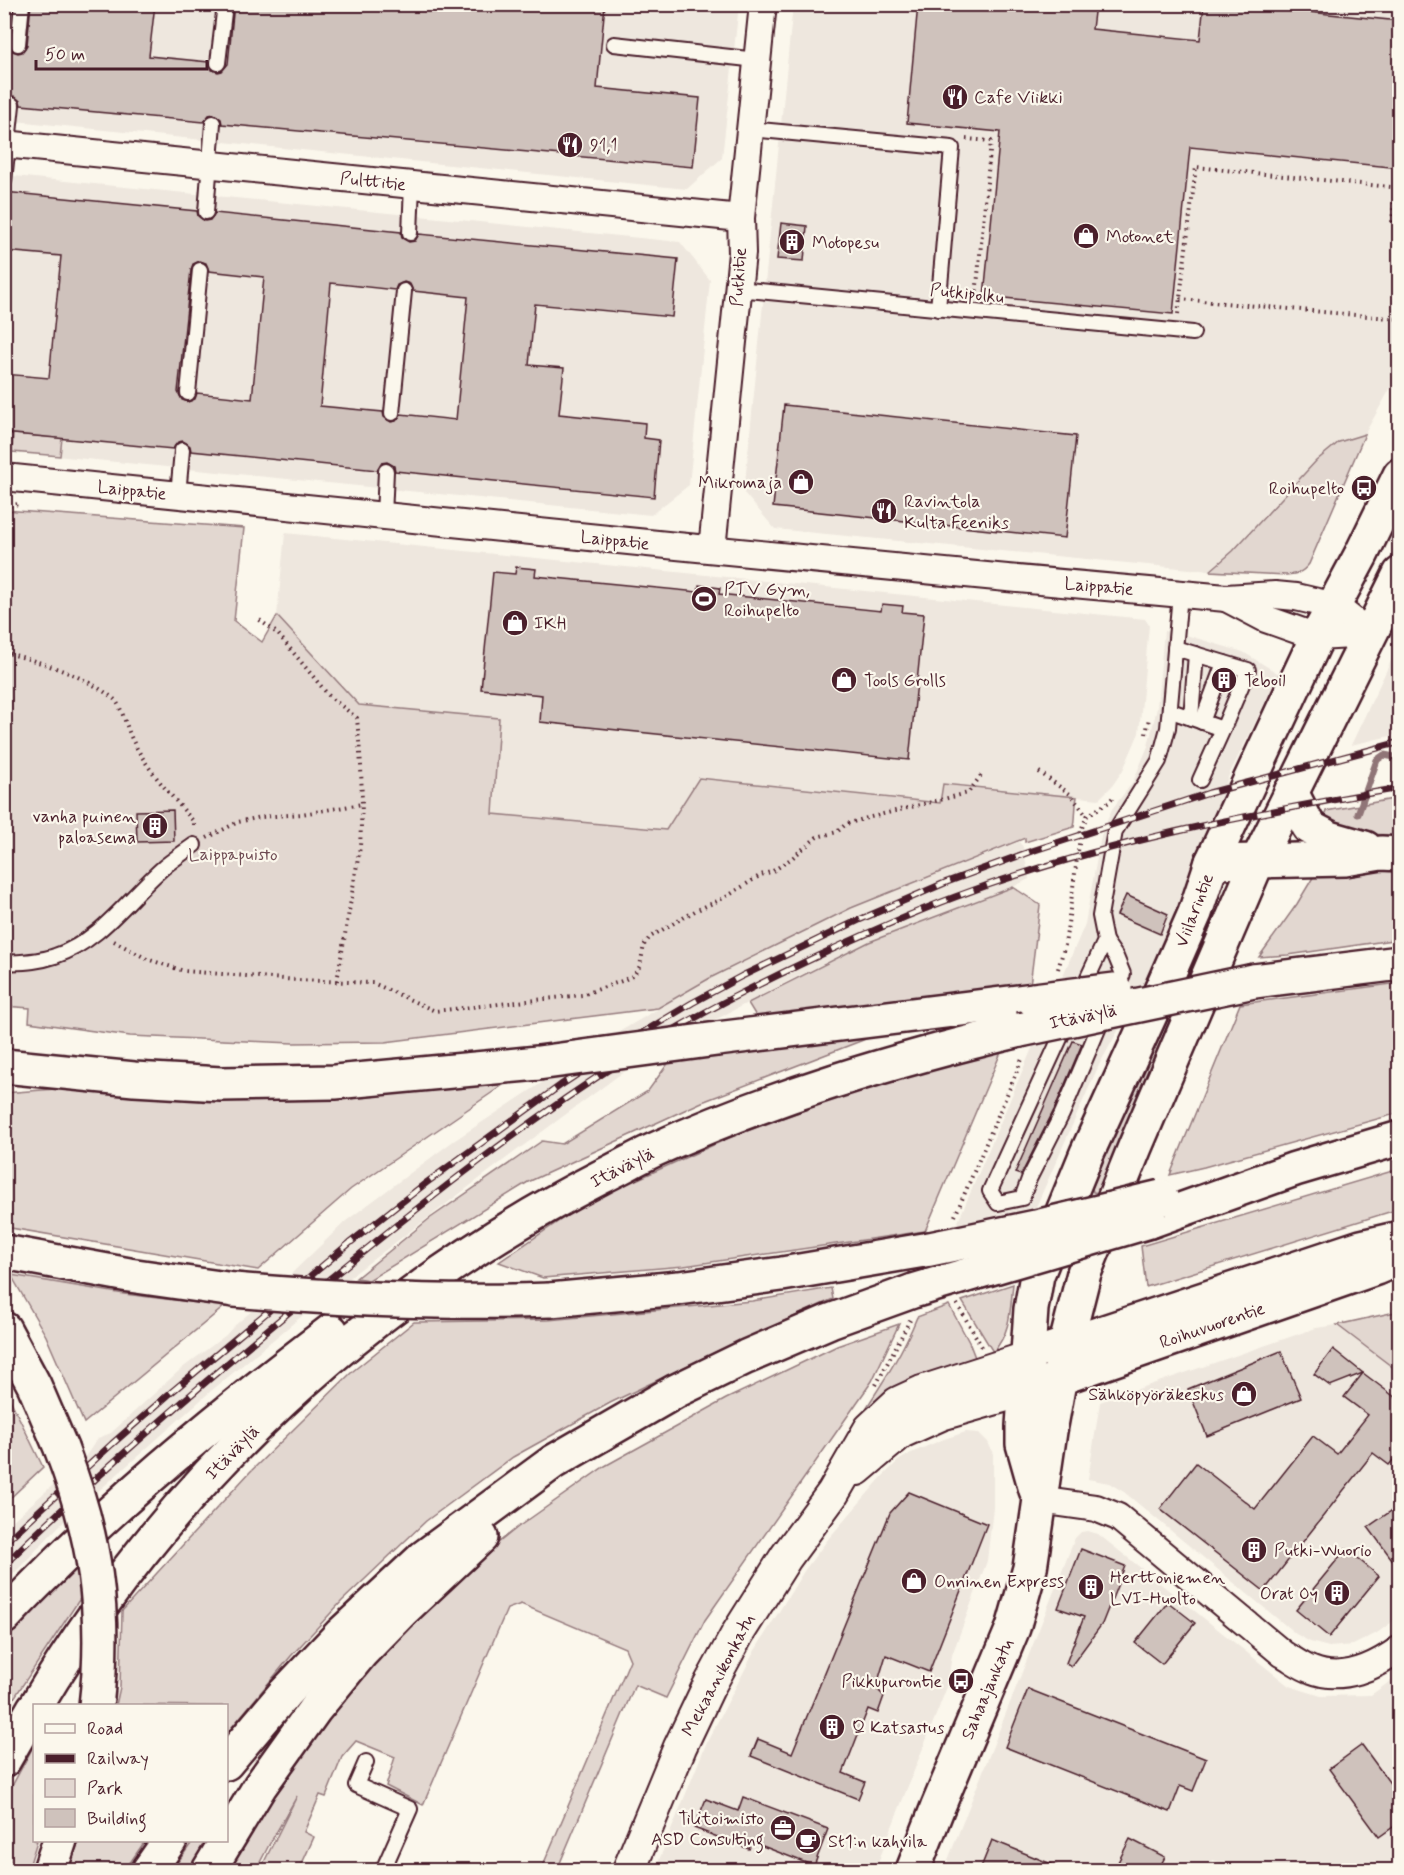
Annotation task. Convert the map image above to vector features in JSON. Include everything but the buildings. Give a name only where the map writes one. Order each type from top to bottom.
[{"type":"main road","name":"Viilarintie","points":[[1024,1390],[1031,1309],[1037,1275],[1087,1153],[1156,1002],[1194,913],[1212,862],[1317,637],[1335,606],[1400,475]]},
{"type":"main road","points":[[1066,1344],[1084,1273],[1135,1147],[1258,860],[1400,574]]},
{"type":"main road","points":[[1291,792],[1309,827],[1329,838],[1390,853]]},
{"type":"main road","points":[[1212,862],[1345,859],[1390,853]]},
{"type":"main road","name":"Itäväylä","points":[[37,1704],[66,1654],[178,1507],[273,1410],[323,1364],[386,1313],[466,1255],[563,1197],[655,1149],[767,1103],[935,1050],[1254,981],[1400,963]]},
{"type":"main road","points":[[4,1066],[134,1079],[221,1084],[335,1082],[538,1063],[1108,990],[1254,981]]},
{"type":"main road","points":[[228,1761],[285,1693],[348,1627],[424,1557],[553,1462],[676,1390],[830,1321],[912,1305],[1156,1209],[1400,1138]]},
{"type":"main road","points":[[4,1252],[129,1275],[234,1290],[367,1300],[490,1302],[550,1300],[678,1288],[782,1274],[930,1249],[1036,1227],[1156,1209]]},
{"type":"main road","name":"Roihuvuorentie","points":[[1027,1358],[1361,1247],[1400,1238]]},
{"type":"main road","points":[[4,1617],[87,1534],[148,1478],[268,1380],[334,1329],[466,1255]]},
{"type":"main road","name":"Roihuvuorentie","points":[[1024,1390],[1400,1258]]},
{"type":"main road","points":[[4,1329],[34,1385],[61,1448],[82,1511],[99,1596],[101,1641],[96,1704]]},
{"type":"main road","name":"Sahaajankatu","points":[[913,1870],[1013,1628],[1030,1568],[1039,1500],[1066,1344]]},
{"type":"main road","name":"Sahaajankatu","points":[[1024,1390],[1023,1444],[1039,1500]]},
{"type":"main road","points":[[228,1839],[260,1786],[315,1709],[361,1653],[402,1611],[476,1543],[553,1462]]},
{"type":"main road","name":"Itäväylä","points":[[4,1760],[33,1710]]},
{"type":"main road","points":[[50,1870],[59,1842]]},
{"type":"main road","points":[[149,1870],[169,1842]]},
{"type":"main road","points":[[209,1870],[226,1842]]},
{"type":"street","name":"Putkitie","points":[[712,549],[742,253],[741,218],[763,4]]},
{"type":"street","name":"Pulttitie","points":[[7,144],[741,218]]},
{"type":"street","name":"Laippatie","points":[[4,477],[1180,594],[1226,598],[1296,597],[1335,606],[1370,634]]},
{"type":"street","name":"Laippatie","points":[[1226,598],[1266,620],[1317,637],[1370,634]]},
{"type":"street","name":"Mekaanikonkatu","points":[[629,1870],[680,1747],[738,1633],[780,1567],[832,1493],[870,1430],[898,1403],[945,1383],[1027,1358]]},
{"type":"street","name":"Mekaanikonkatu","points":[[832,1493],[865,1461],[901,1432],[941,1414],[1024,1390]]},
{"type":"street","points":[[1039,1500],[1096,1508],[1118,1517],[1283,1654],[1311,1670],[1329,1674],[1348,1674],[1368,1668],[1400,1649]]},
{"type":"lane","points":[[18,44],[22,4]]},
{"type":"lane","points":[[218,63],[225,4]]},
{"type":"lane","points":[[614,45],[757,60]]},
{"type":"lane","points":[[4,181],[12,105]]},
{"type":"lane","points":[[206,212],[213,123]]},
{"type":"lane","points":[[750,129],[952,148],[938,309]]},
{"type":"lane","points":[[410,233],[412,184]]},
{"type":"lane","points":[[188,393],[200,270]]},
{"type":"lane","name":"Putkipolku","points":[[738,289],[1192,333]]},
{"type":"lane","points":[[392,413],[404,291]]},
{"type":"lane","points":[[178,495],[182,450]]},
{"type":"lane","points":[[384,516],[386,471]]},
{"type":"lane","points":[[1105,941],[990,1191],[998,1203],[1022,1197],[1062,1114],[1089,1047],[1123,974],[1116,957],[1105,941],[1100,916],[1115,831],[1159,761],[1168,728],[1180,594]]},
{"type":"lane","points":[[1175,648],[1248,670],[1200,780]]},
{"type":"lane","points":[[1196,654],[1196,720]]},
{"type":"lane","points":[[1196,720],[1224,663]]},
{"type":"lane","points":[[1171,711],[1223,729]]},
{"type":"lane","points":[[4,963],[30,962],[55,956],[78,946],[103,926],[163,868],[194,845]]},
{"type":"lane","points":[[366,1762],[356,1785],[410,1809],[383,1870]]},
{"type":"path","points":[[957,138],[991,141],[976,299]]},
{"type":"path","points":[[1178,318],[1196,167],[1398,188]]},
{"type":"path","points":[[1392,222],[1398,188],[1398,167]]},
{"type":"path","points":[[1178,265],[1184,265]]},
{"type":"path","points":[[1180,299],[1400,319]]},
{"type":"path","points":[[4,507],[26,502]]},
{"type":"path","points":[[257,618],[278,634],[330,697],[357,718],[362,804],[360,847],[337,981]]},
{"type":"path","points":[[4,652],[54,667],[85,681],[116,701],[133,741],[158,780],[194,822],[194,845],[238,822],[362,804]]},
{"type":"path","points":[[1039,771],[1070,794],[1087,816]]},
{"type":"path","points":[[103,926],[115,943],[147,959],[184,971],[297,980],[373,983],[435,1011],[582,995],[634,975],[640,966],[644,945],[650,937],[695,911],[726,897],[760,875],[773,871],[817,837],[837,832],[846,824],[968,793],[982,774]]},
{"type":"path","points":[[870,1394],[912,1305]]},
{"type":"shaded area","points":[[1348,4],[1399,10],[1399,373],[1359,444],[1305,569],[1298,574],[1286,575],[1210,571],[775,529],[744,493],[793,5]]},
{"type":"shaded area","points":[[4,5],[739,5],[722,158],[687,189],[5,120]]},
{"type":"shaded area","points":[[4,175],[680,242],[710,280],[689,485],[651,515],[5,451]]},
{"type":"shaded area","points":[[285,533],[1145,619],[1149,625],[1139,733],[1123,770],[1099,799],[944,784],[940,803],[666,830],[493,814],[499,718],[359,705],[277,616]]},
{"type":"shaded area","points":[[1164,631],[1179,633],[1243,652],[1279,674],[1229,775],[1202,853],[1155,964],[1099,1065],[1036,1207],[957,1224],[1085,924],[1101,836],[1112,809],[1133,782],[1148,746],[1157,708]]},
{"type":"shaded area","points":[[1399,644],[1399,734],[1351,745]]},
{"type":"shaded area","points":[[1019,842],[1023,847],[1029,879],[869,942],[790,980],[622,1073],[342,1283],[211,1391],[58,1527],[5,1583],[4,1528],[85,1457],[98,1438],[111,1433],[181,1369],[226,1335],[288,1280],[293,1272],[346,1221],[452,1142],[619,1032],[710,978],[851,908],[967,860]]},
{"type":"shaded area","points":[[1337,1325],[1399,1372],[1399,1617],[1377,1633],[1353,1645],[1329,1647],[1310,1642],[1296,1634],[1124,1492],[1109,1483],[1088,1479],[1100,1402],[1316,1328]]},
{"type":"shaded area","points":[[966,1432],[979,1433],[988,1442],[993,1454],[993,1508],[987,1561],[952,1655],[947,1687],[875,1870],[655,1870],[706,1744],[754,1652],[804,1571],[829,1538],[898,1461],[911,1453]]},
{"type":"shaded area","points":[[1088,1531],[1098,1534],[1289,1686],[1321,1696],[1371,1695],[1399,1675],[1399,1870],[1240,1870],[1213,1860],[1208,1870],[944,1870],[1075,1538],[1081,1532]]},
{"type":"green space","points":[[13,434],[62,438],[60,456],[12,452]]},
{"type":"green space","points":[[1365,434],[1309,564],[1304,569],[1286,575],[1210,571],[1233,551],[1316,461],[1339,442]]},
{"type":"green space","name":"Laippapuisto","points":[[4,510],[244,528],[234,621],[262,642],[277,616],[359,705],[499,718],[493,814],[666,830],[699,778],[940,803],[943,784],[1077,797],[1074,827],[1025,842],[1025,838],[851,908],[710,978],[658,1008],[385,1042],[293,1043],[130,1036],[29,1022],[30,1008],[4,1006]]},
{"type":"green space","points":[[1399,798],[1399,835],[1357,834],[1327,821],[1325,815],[1326,811]]},
{"type":"green space","points":[[1343,871],[1399,871],[1399,939],[1259,957],[1297,904],[1315,874]]},
{"type":"green space","points":[[1013,887],[1040,905],[1030,985],[759,1021],[748,1003],[869,942]]},
{"type":"green space","points":[[1399,983],[1399,1113],[1170,1175],[1240,1004]]},
{"type":"green space","points":[[1165,1019],[1172,1022],[1099,1193],[1093,1192],[1092,1188],[1162,1021]]},
{"type":"green space","points":[[871,1037],[702,1102],[528,1182],[369,1280],[356,1278],[429,1219],[542,1141],[562,1144],[648,1091],[669,1062]]},
{"type":"green space","points":[[1002,1050],[925,1231],[684,1266],[543,1278],[499,1262],[587,1202],[731,1137],[856,1091]]},
{"type":"green space","points":[[506,1083],[351,1189],[258,1270],[5,1227],[4,1093],[55,1089],[331,1099]]},
{"type":"green space","points":[[1399,1169],[1399,1209],[1146,1287],[1141,1246]]},
{"type":"green space","points":[[11,1275],[124,1294],[225,1306],[84,1423],[46,1336]]},
{"type":"green space","points":[[1013,1284],[1006,1329],[993,1352],[962,1301]]},
{"type":"green space","points":[[831,1288],[833,1299],[610,1403],[513,1457],[426,1521],[342,1601],[291,1656],[228,1732],[228,1704],[116,1704],[120,1687],[122,1611],[250,1472],[353,1371],[414,1322],[548,1320],[752,1301]]},
{"type":"green space","points":[[949,1305],[976,1360],[854,1427],[896,1360],[917,1317]]},
{"type":"green space","points":[[1399,1312],[1399,1372],[1337,1325]]},
{"type":"green space","points":[[899,1324],[872,1381],[705,1620],[666,1698],[635,1685],[557,1870],[541,1870],[630,1660],[625,1648],[521,1604],[507,1609],[423,1805],[386,1786],[395,1757],[356,1741],[342,1757],[326,1797],[320,1795],[304,1832],[314,1837],[299,1870],[260,1870],[297,1796],[256,1870],[225,1870],[283,1775],[362,1673],[443,1587],[518,1527],[605,1466],[726,1399],[837,1346]]},
{"type":"green space","points":[[5,1389],[43,1467],[4,1503]]},
{"type":"green space","points":[[76,1556],[83,1594],[14,1698],[5,1717],[5,1630]]},
{"type":"green space","points":[[33,1747],[33,1842],[37,1842],[28,1870],[5,1870],[5,1799]]},
{"type":"green space","points":[[78,1842],[144,1842],[125,1870],[67,1870]]},
{"type":"green space","points":[[192,1842],[216,1842],[200,1870],[172,1870]]},
{"type":"waterway","points":[[1358,814],[1377,760],[1384,755],[1400,758]]},
{"type":"railway","points":[[4,1543],[168,1395],[351,1242],[426,1183],[561,1085],[692,1003],[742,976],[859,920],[947,882],[1029,852],[1209,793],[1400,742]]},
{"type":"railway","points":[[4,1565],[193,1392],[387,1233],[544,1114],[625,1059],[691,1020],[759,984],[861,936],[936,904],[1009,878],[1174,832],[1287,808],[1400,788]]},
{"type":"place","name":"Cafe Viikki","points":[[955,97]]},
{"type":"place","name":"91,1","points":[[570,145]]},
{"type":"place","name":"Motonet","points":[[1086,236]]},
{"type":"place","name":"Motopesu","points":[[792,242]]},
{"type":"place","name":"Mikromaja","points":[[801,482]]},
{"type":"place","name":"Roihupelto","points":[[1364,488]]},
{"type":"place","name":"Ravintola Kulta Feeniks","points":[[884,511]]},
{"type":"place","name":"PTV Gym, Roihupelto","points":[[704,599]]},
{"type":"place","name":"IKH","points":[[515,623]]},
{"type":"place","name":"Tools Grolls","points":[[844,680]]},
{"type":"place","name":"Teboil","points":[[1224,680]]},
{"type":"place","name":"vanha puinen paloasema","points":[[155,826]]},
{"type":"place","name":"Sähköpyöräkeskus","points":[[1244,1394]]},
{"type":"place","name":"Putki-Wuorio","points":[[1254,1550]]},
{"type":"place","name":"Onninen Express","points":[[914,1581]]},
{"type":"place","name":"Herttoniemen LVI-Huolto","points":[[1091,1587]]},
{"type":"place","name":"Orat Oy","points":[[1337,1593]]},
{"type":"place","name":"Pikkupurontie","points":[[961,1681]]},
{"type":"place","name":"Q Katsastus","points":[[832,1727]]},
{"type":"place","name":"Tilitoimisto ASD Consulting","points":[[783,1828]]},
{"type":"place","name":"St1:n kahvila","points":[[808,1841]]}]
